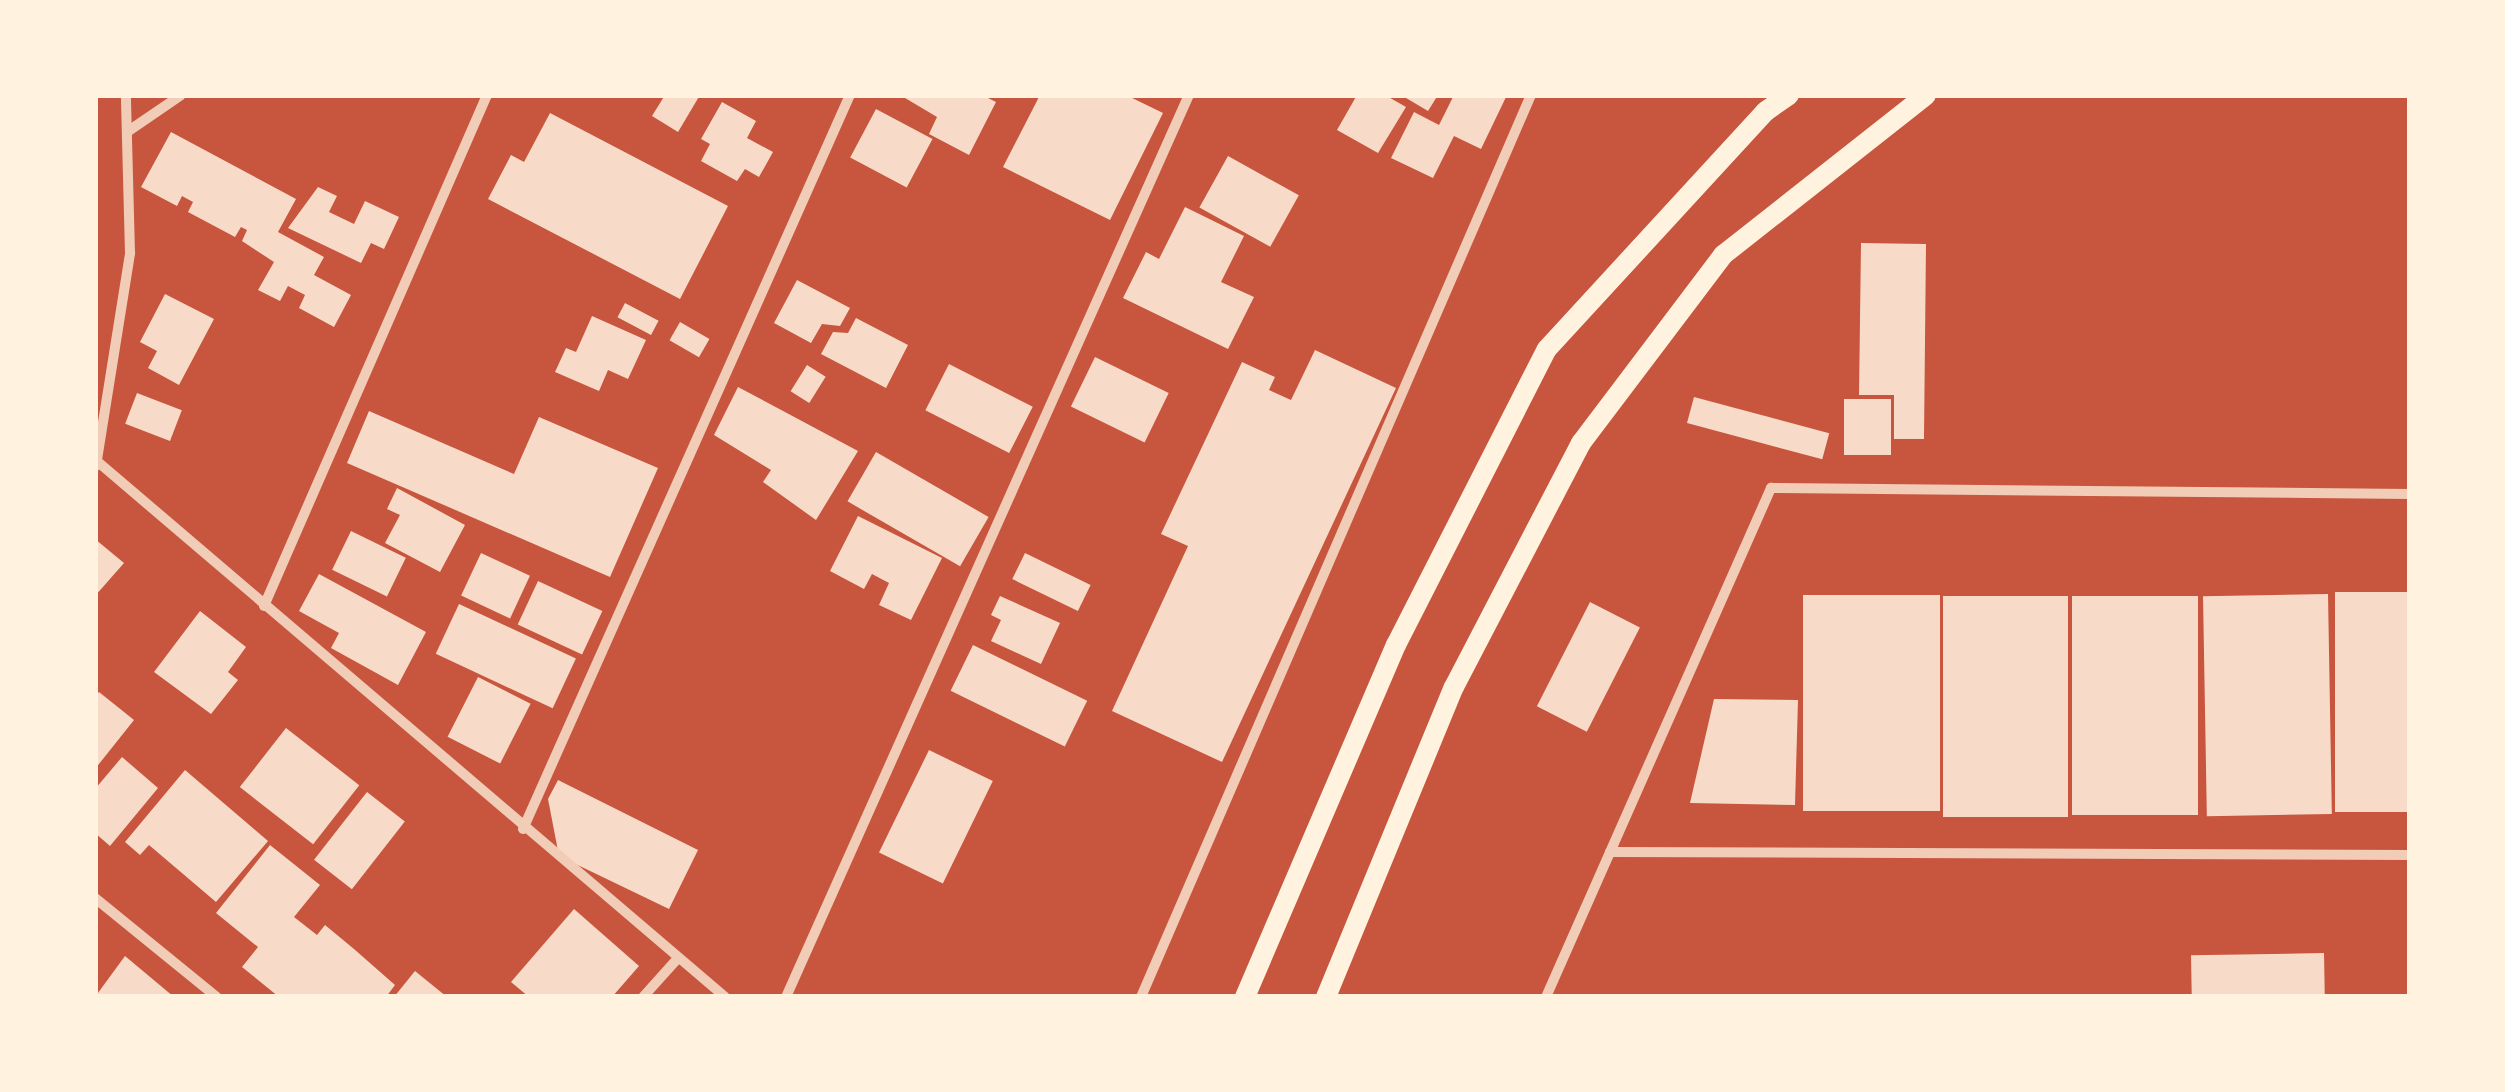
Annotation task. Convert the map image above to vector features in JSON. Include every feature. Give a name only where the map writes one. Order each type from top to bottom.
[{"type":"main road","points":[[1246,997],[1396,646],[1548,349],[1766,111],[1789,95]]},
{"type":"main road","points":[[1326,997],[1454,687],[1581,443],[1723,255],[1926,95]]},
{"type":"street","points":[[126,95],[130,252],[96,464],[523,830],[725,997]]},
{"type":"street","points":[[127,132],[182,95]]},
{"type":"street","points":[[264,606],[487,95]]},
{"type":"street","points":[[523,830],[850,95]]},
{"type":"street","points":[[786,997],[1189,95]]},
{"type":"street","points":[[1141,997],[1532,95]]},
{"type":"street","points":[[1546,997],[1771,488],[2410,494]]},
{"type":"street","points":[[1610,852],[2410,855]]},
{"type":"street","points":[[95,898],[216,997]]},
{"type":"street","points":[[644,997],[678,958]]},
{"type":"building","points":[[665,95],[700,95],[678,132],[652,116]]},
{"type":"building","points":[[900,95],[982,95],[996,102],[969,155],[929,134],[937,117]]},
{"type":"building","points":[[1040,95],[1126,95],[1163,113],[1110,220],[1003,167]]},
{"type":"building","points":[[1357,95],[1385,95],[1406,107],[1378,153],[1337,130]]},
{"type":"building","points":[[1401,95],[1438,95],[1428,111]]},
{"type":"building","points":[[1454,95],[1507,95],[1481,149],[1454,136],[1433,178],[1391,158],[1414,112],[1439,125]]},
{"type":"building","points":[[722,102],[756,121],[747,138],[773,152],[759,177],[745,169],[737,181],[701,161],[710,144],[701,139]]},
{"type":"building","points":[[876,109],[933,139],[907,188],[850,158]]},
{"type":"building","points":[[550,113],[728,206],[680,299],[488,199],[511,155],[524,162]]},
{"type":"building","points":[[171,132],[296,199],[278,232],[324,257],[314,275],[351,295],[334,327],[299,308],[305,295],[288,286],[280,301],[258,290],[274,262],[242,241],[247,230],[241,227],[235,237],[188,212],[193,202],[182,196],[177,206],[141,187]]},
{"type":"building","points":[[1228,156],[1299,195],[1270,247],[1199,208]]},
{"type":"building","points":[[318,187],[337,196],[329,212],[354,224],[365,201],[399,217],[384,249],[371,243],[361,263],[288,228]]},
{"type":"building","points":[[1185,207],[1244,236],[1221,282],[1254,297],[1228,349],[1123,298],[1146,252],[1159,259]]},
{"type":"building","points":[[1861,243],[1926,244],[1924,439],[1894,439],[1894,395],[1859,395]]},
{"type":"building","points":[[797,280],[850,308],[840,326],[822,324],[811,343],[774,323]]},
{"type":"building","points":[[165,294],[214,319],[179,385],[148,368],[157,351],[140,342]]},
{"type":"building","points":[[625,303],[659,321],[651,335],[617,317]]},
{"type":"building","points":[[592,316],[646,340],[628,379],[608,370],[599,391],[555,372],[566,348],[576,352]]},
{"type":"building","points":[[856,318],[908,345],[886,388],[821,354],[833,332],[848,333]]},
{"type":"building","points":[[680,322],[709,339],[699,357],[670,340]]},
{"type":"building","points":[[1315,350],[1396,388],[1222,762],[1112,711],[1188,546],[1161,534],[1242,362],[1275,377],[1269,390],[1291,400]]},
{"type":"building","points":[[1095,357],[1169,393],[1145,442],[1071,406]]},
{"type":"building","points":[[949,364],[1033,407],[1009,453],[925,410]]},
{"type":"building","points":[[807,365],[826,377],[809,403],[791,391]]},
{"type":"building","points":[[738,387],[858,451],[816,520],[763,482],[771,470],[714,435]]},
{"type":"building","points":[[137,393],[182,410],[170,441],[125,424]]},
{"type":"building","points":[[1694,397],[1829,433],[1822,459],[1687,423]]},
{"type":"building","points":[[1844,399],[1891,399],[1891,455],[1844,455]]},
{"type":"building","points":[[369,411],[514,474],[539,417],[658,468],[610,577],[347,463]]},
{"type":"building","points":[[876,452],[989,517],[960,566],[848,501]]},
{"type":"building","points":[[397,488],[465,525],[440,572],[385,543],[400,515],[387,509]]},
{"type":"building","points":[[858,516],[942,558],[911,620],[879,605],[889,583],[872,574],[864,589],[830,571]]},
{"type":"building","points":[[351,531],[406,558],[387,596],[332,570]]},
{"type":"building","points":[[95,539],[124,563],[95,596]]},
{"type":"building","points":[[481,553],[530,576],[510,618],[461,596]]},
{"type":"building","points":[[1025,553],[1091,585],[1078,611],[1012,579]]},
{"type":"building","points":[[319,574],[426,632],[398,685],[331,648],[339,633],[299,611]]},
{"type":"building","points":[[538,581],[602,611],[582,655],[518,625]]},
{"type":"building","points":[[2335,592],[2410,592],[2410,812],[2335,812]]},
{"type":"building","points":[[2328,594],[2332,814],[2207,816],[2203,596]]},
{"type":"building","points":[[1803,595],[1940,595],[1940,811],[1803,811]]},
{"type":"building","points":[[1000,596],[1060,623],[1041,664],[991,641],[1001,620],[991,615]]},
{"type":"building","points":[[1943,596],[2068,596],[2068,817],[1943,817]]},
{"type":"building","points":[[2072,596],[2198,596],[2198,815],[2072,815]]},
{"type":"building","points":[[1590,602],[1640,627],[1587,732],[1537,706]]},
{"type":"building","points":[[459,604],[576,659],[553,708],[436,654]]},
{"type":"building","points":[[200,611],[246,647],[228,672],[238,680],[211,714],[154,672]]},
{"type":"building","points":[[973,645],[1087,701],[1065,747],[951,691]]},
{"type":"building","points":[[478,677],[531,704],[500,763],[448,737]]},
{"type":"building","points":[[99,692],[134,720],[95,769],[95,697]]},
{"type":"building","points":[[1714,699],[1798,700],[1795,805],[1690,803]]},
{"type":"building","points":[[286,728],[359,785],[313,844],[240,787]]},
{"type":"building","points":[[929,750],[993,781],[943,884],[879,852]]},
{"type":"building","points":[[122,757],[158,788],[110,846],[95,833],[95,789]]},
{"type":"building","points":[[185,770],[268,841],[216,902],[149,845],[140,855],[125,842]]},
{"type":"building","points":[[558,780],[698,850],[669,909],[559,856],[548,799]]},
{"type":"building","points":[[367,792],[405,822],[352,889],[314,860]]},
{"type":"building","points":[[270,845],[320,885],[294,917],[317,935],[325,925],[354,949],[395,985],[386,997],[279,997],[242,967],[258,947],[216,913]]},
{"type":"building","points":[[574,909],[639,966],[612,997],[529,997],[511,982]]},
{"type":"building","points":[[2324,953],[2325,997],[2192,997],[2191,955]]},
{"type":"building","points":[[125,956],[174,997],[95,997]]},
{"type":"building","points":[[415,971],[447,997],[394,997]]}]
